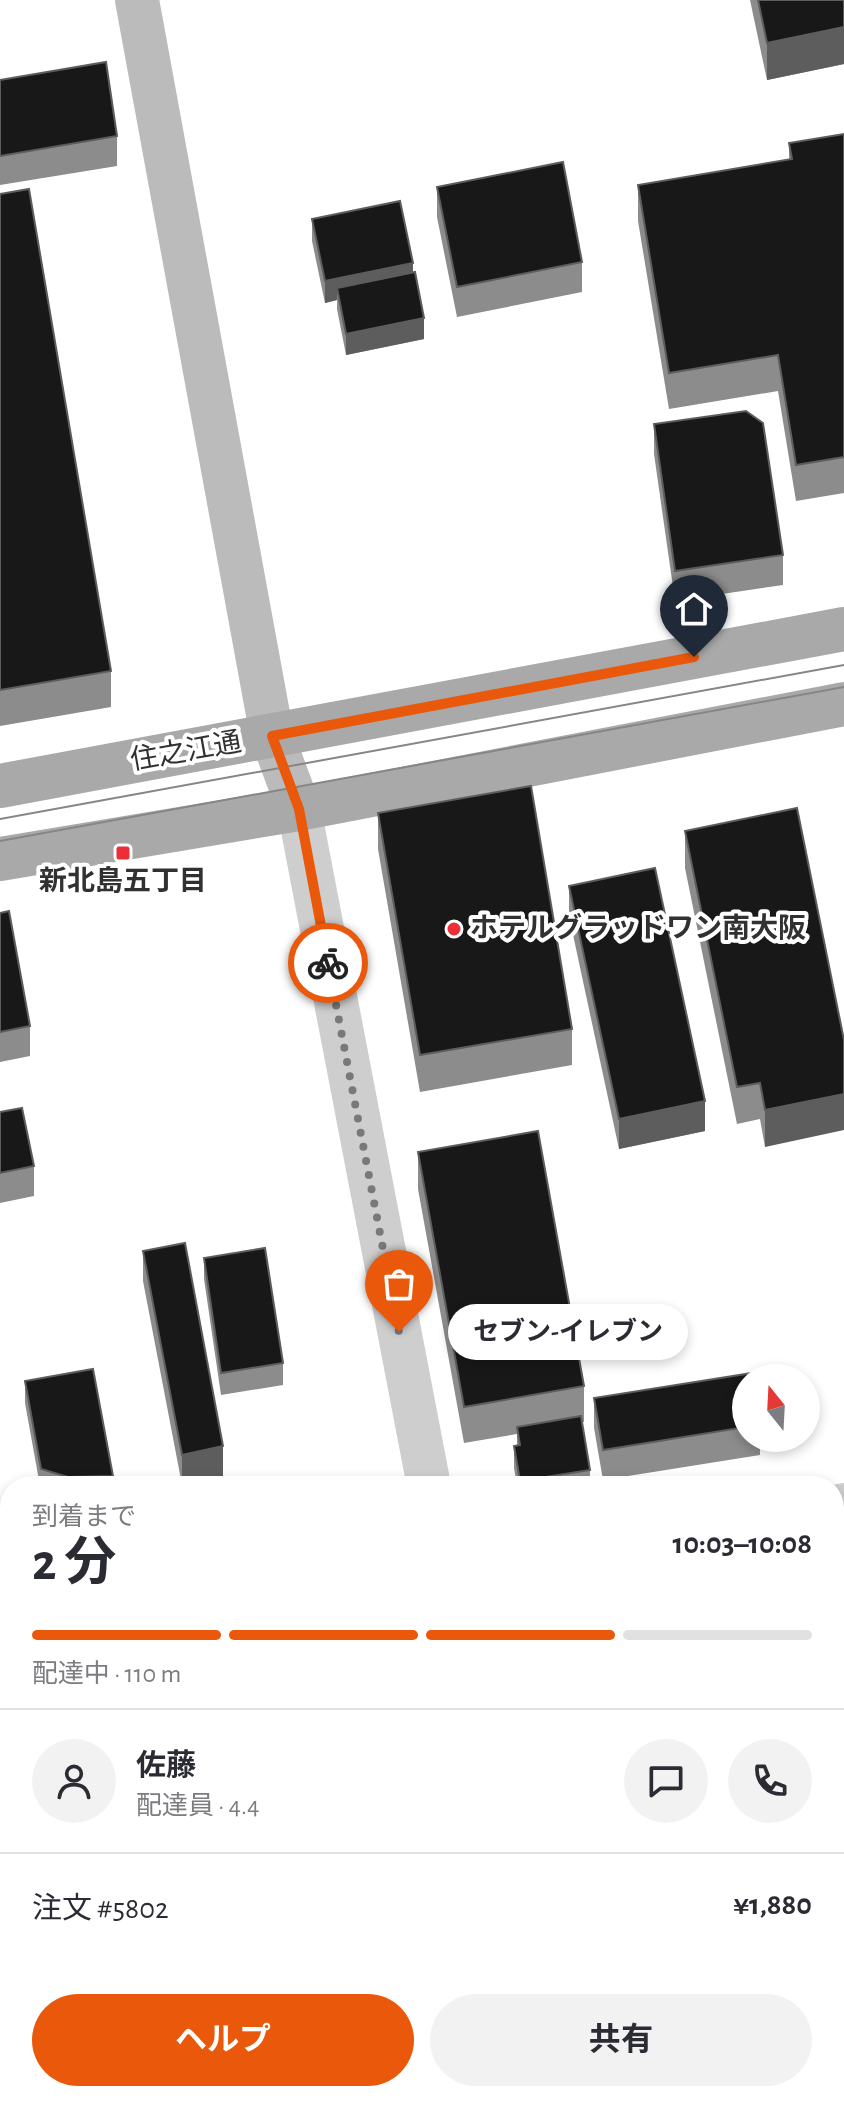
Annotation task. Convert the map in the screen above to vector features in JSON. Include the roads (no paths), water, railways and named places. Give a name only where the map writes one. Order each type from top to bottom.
[{"type":"main road","name":"住之江通","points":[[0,786],[844,629]]},
{"type":"main road","points":[[0,859],[299,809],[844,704]]},
{"type":"street","points":[[137,0],[272,736],[299,809],[427,1476]]},
{"type":"tram line","points":[[0,819],[844,665]]},
{"type":"tram line","points":[[0,841],[844,687]]},
{"type":"place","name":"新北島五丁目","points":[[123,853]]},
{"type":"place","name":"ホテルグラッドワン南大阪","points":[[454,929]]},
{"type":"place","name":"セブン-イレブン","points":[[399,1332]]}]
